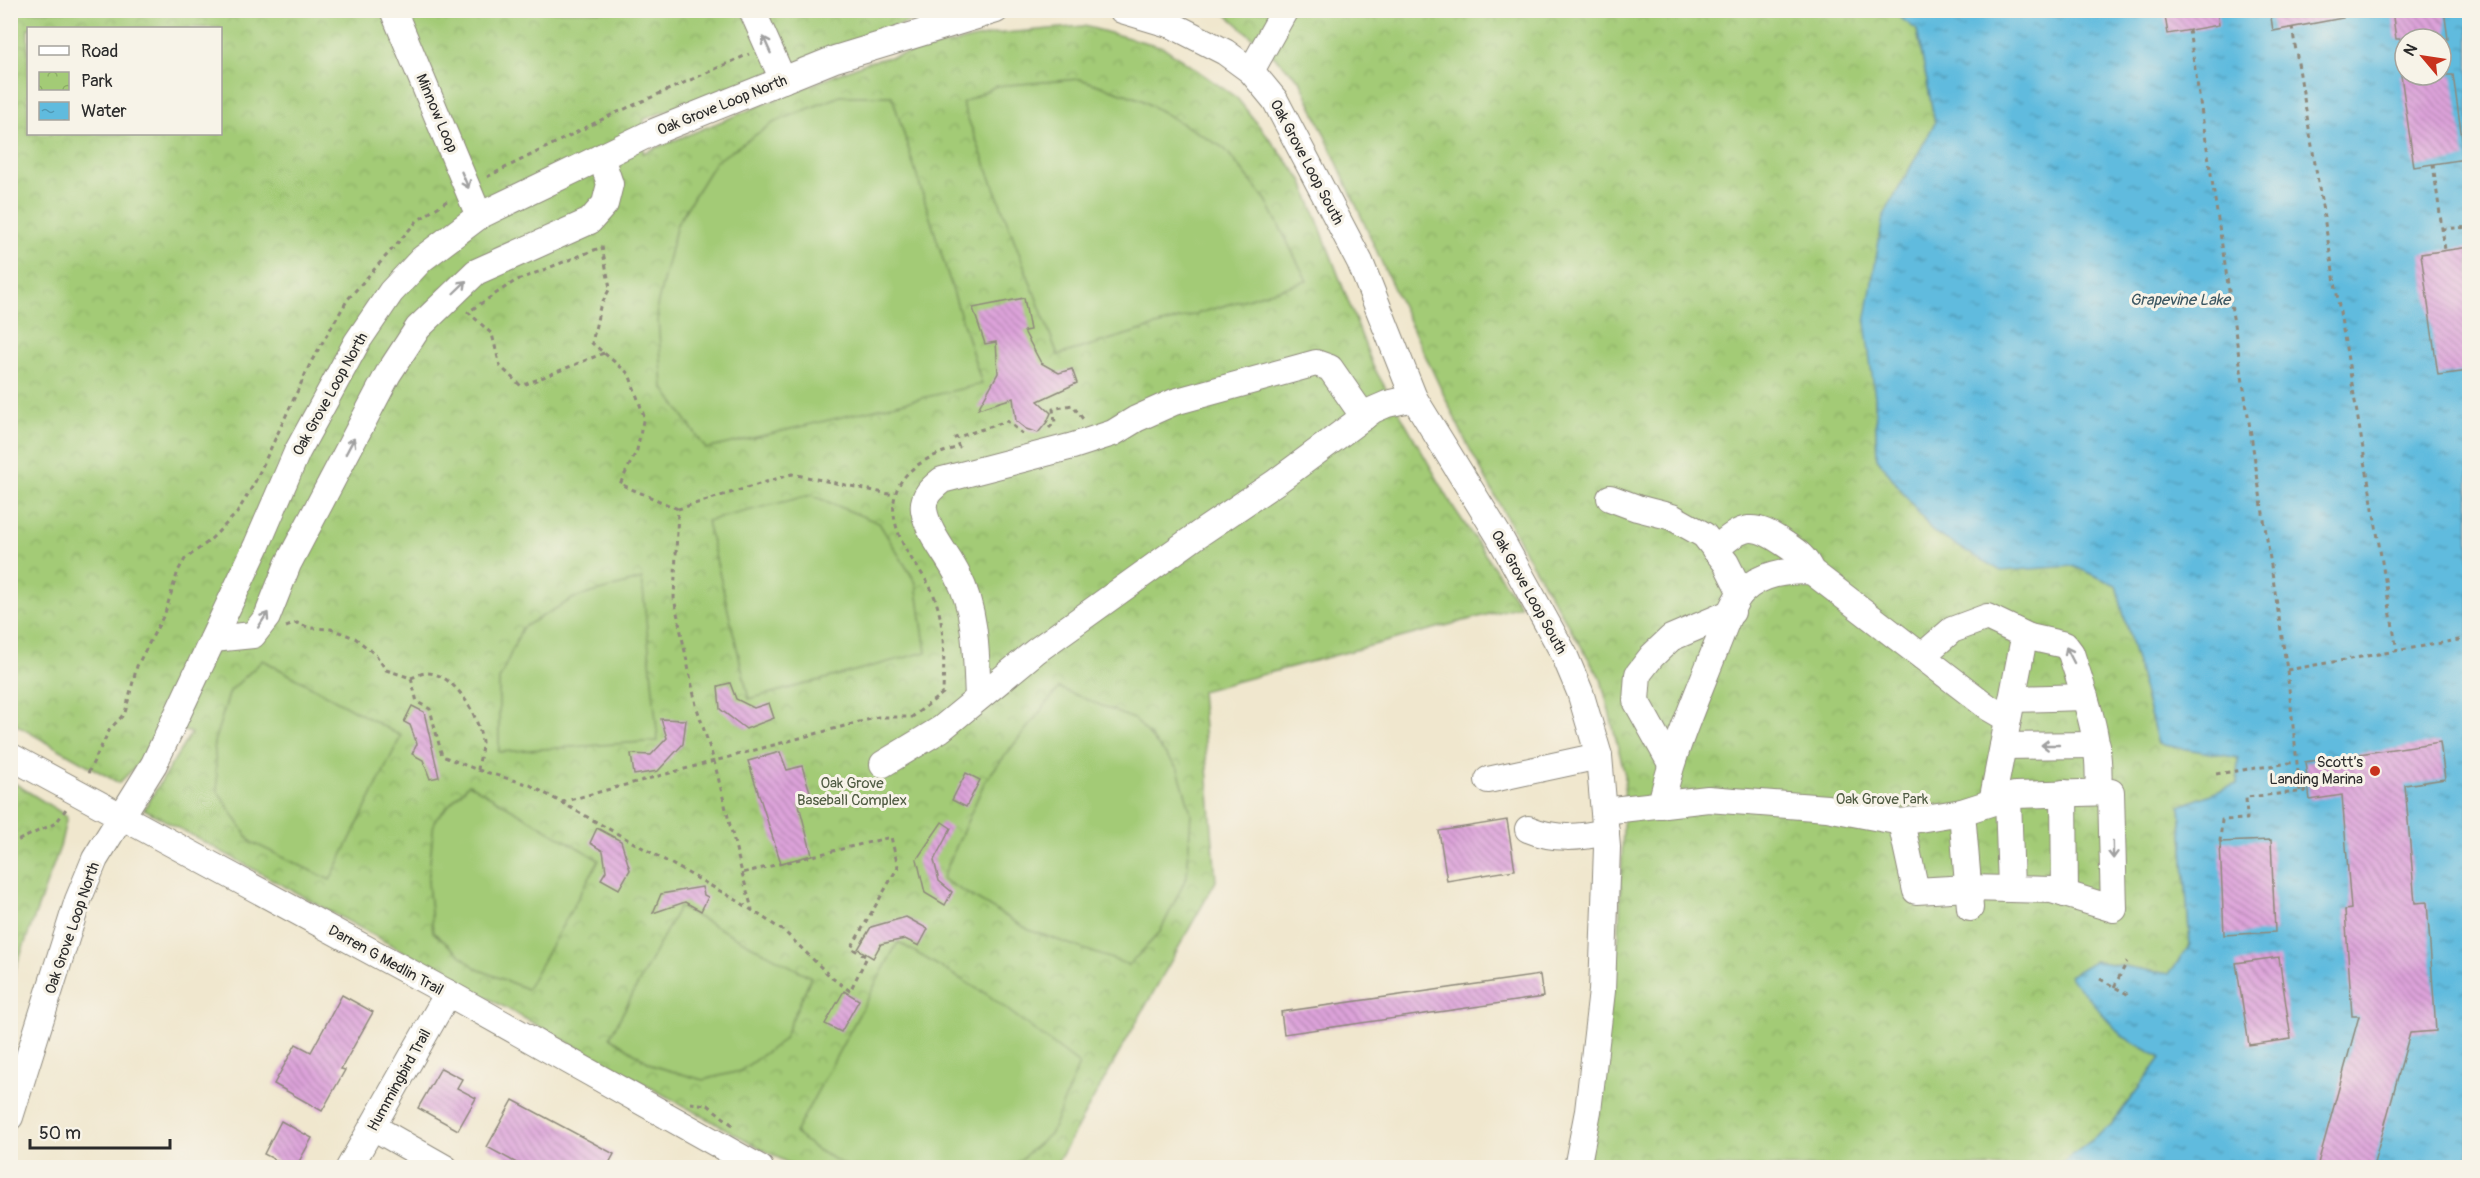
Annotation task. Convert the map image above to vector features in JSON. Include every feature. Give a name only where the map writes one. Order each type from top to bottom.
[{"type":"street","name":"Minnow Loop","points":[[393,10],[479,216]]},
{"type":"street","points":[[752,10],[783,80]]},
{"type":"street","name":"Oak Grove Loop North","points":[[10,1117],[78,900],[95,859],[154,764],[257,545],[297,452],[357,342],[391,292],[422,258],[479,216],[651,133],[856,53],[996,10]]},
{"type":"street","points":[[1122,10],[1172,25],[1225,52],[1251,70],[1285,10]]},
{"type":"street","name":"Oak Grove Loop South","points":[[1251,70],[1275,100],[1360,262],[1414,398],[1499,536],[1564,654],[1580,692],[1599,756],[1605,822],[1602,991],[1595,1062],[1577,1167]]},
{"type":"street","points":[[213,639],[253,634],[267,617],[288,564],[388,374],[418,328],[476,272],[590,220],[605,204],[610,184],[601,157]]},
{"type":"street","points":[[978,698],[976,651],[970,610],[959,577],[929,525],[924,508],[927,492],[942,480],[1073,446],[1113,433],[1136,419],[1174,402],[1316,363],[1330,368],[1364,417]]},
{"type":"street","points":[[883,764],[940,729],[1036,651],[1199,534],[1276,482],[1364,417],[1387,404],[1414,398]]},
{"type":"street","points":[[1610,498],[1672,517],[1704,536],[1726,563],[1736,602],[1670,762],[1661,805]]},
{"type":"street","points":[[1715,550],[1730,536],[1744,529],[1762,529],[1805,558],[1810,571],[1989,708],[2010,709],[2085,697]]},
{"type":"street","points":[[1670,762],[1636,701],[1638,674],[1652,656],[1671,638],[1736,602],[1760,579],[1785,571],[1810,571]]},
{"type":"street","points":[[1901,822],[1916,891],[1969,898],[2011,888],[2052,890],[2114,909],[2105,792],[2097,745],[2071,652],[2065,645],[2026,640],[1987,617],[1952,630],[1922,656]]},
{"type":"street","points":[[2011,888],[2000,800],[2003,746],[2026,640]]},
{"type":"street","points":[[2003,746],[2097,745]]},
{"type":"street","name":"Darren G Medlin Trail","points":[[10,756],[448,993],[760,1167]]},
{"type":"street","points":[[1488,780],[1599,756]]},
{"type":"street","points":[[1528,830],[1544,836],[1579,838],[1605,822],[1661,805],[1708,799],[1827,807],[1901,822],[1962,812],[2015,795],[2105,792]]},
{"type":"street","points":[[2064,793],[2065,894]]},
{"type":"street","points":[[1962,812],[1969,898]]},
{"type":"street","name":"Hummingbird Trail","points":[[350,1167],[448,993]]},
{"type":"street","points":[[373,1127],[445,1167]]},
{"type":"path","points":[[2292,27],[2397,651]]},
{"type":"path","points":[[2189,30],[2287,670],[2300,791]]},
{"type":"path","points":[[2433,164],[2445,250]]},
{"type":"path","points":[[2442,229],[2469,226]]},
{"type":"path","points":[[604,353],[521,386],[500,366],[492,334],[468,312],[515,281],[602,248],[610,288],[600,307],[592,343],[604,353],[629,374],[644,416],[637,450],[620,484],[678,509],[792,474],[894,495]]},
{"type":"path","points":[[2465,371],[2469,399]]},
{"type":"path","points":[[1042,435],[1055,422],[1053,409],[1072,405],[1084,421]]},
{"type":"path","points":[[562,802],[878,717],[912,717],[943,693],[944,643],[933,593],[904,546],[892,514],[894,495],[905,474],[937,453],[959,447],[955,438],[1007,421],[1023,434],[1032,434]]},
{"type":"path","points":[[678,509],[674,598],[696,705],[714,761],[753,911]]},
{"type":"path","points":[[279,629],[297,623],[310,628],[331,629],[355,638],[376,655],[386,669],[411,678],[426,672],[452,681],[478,725],[482,744],[478,770]]},
{"type":"path","points":[[2287,670],[2469,638]]},
{"type":"path","points":[[411,678],[417,702],[430,709],[442,756],[478,770],[530,784],[753,911],[785,932],[831,978],[849,991],[867,957],[851,948],[898,867],[891,837],[742,873]]},
{"type":"path","points":[[2216,774],[2296,762]]},
{"type":"path","points":[[2220,842],[2222,820],[2247,819],[2246,797],[2309,791]]},
{"type":"path","points":[[10,844],[56,823],[78,792]]},
{"type":"path","points":[[2114,987],[2127,962]]},
{"type":"path","points":[[2100,979],[2129,995]]},
{"type":"green space","name":"Oak Grove Park","points":[[1891,10],[1917,30],[1935,123],[1883,217],[1875,398],[1877,458],[1933,532],[2001,570],[2073,566],[2116,585],[2158,744],[2238,757],[2237,784],[2180,806],[2190,945],[2169,974],[2094,961],[2122,1036],[2161,1058],[2111,1125],[2057,1167],[1587,1167],[1619,936],[1625,775],[1601,679],[1531,563],[1465,440],[1386,272],[1300,80],[1226,14],[1207,11]]},
{"type":"green space","name":"Oak Grove Baseball Complex","points":[[11,11],[938,11],[644,119],[643,153],[868,62],[994,34],[1084,26],[1163,47],[1237,98],[1302,180],[1373,366],[1454,508],[1520,606],[1201,691],[1216,881],[1055,1167],[795,1167],[144,809],[191,733],[160,724],[141,761],[119,783],[11,722]]},
{"type":"green space","points":[[1080,79],[1140,99],[1224,148],[1266,200],[1307,281],[1058,355],[962,103],[996,86]]},
{"type":"green space","points":[[840,96],[892,96],[982,384],[706,449],[663,387],[657,306],[677,224],[715,162],[775,122]]},
{"type":"green space","points":[[811,495],[879,523],[916,583],[926,652],[749,699],[707,521]]},
{"type":"green space","points":[[642,579],[658,741],[499,752],[499,680],[522,628],[574,598]]},
{"type":"green space","points":[[263,660],[401,736],[330,880],[251,842],[218,792],[214,742],[230,691]]},
{"type":"green space","points":[[1059,688],[1136,720],[1178,769],[1191,813],[1187,876],[1160,932],[1129,965],[1029,930],[942,879],[985,781]]},
{"type":"green space","points":[[11,781],[67,816],[60,847],[11,981]]},
{"type":"green space","points":[[469,784],[599,860],[527,989],[477,969],[433,932],[428,882],[434,821]]},
{"type":"green space","points":[[679,907],[811,977],[783,1040],[740,1071],[703,1080],[654,1066],[610,1037]]},
{"type":"green space","points":[[898,942],[988,995],[1079,1064],[1051,1133],[1012,1167],[848,1167],[814,1148],[795,1133]]},
{"type":"water","name":"Grapevine Lake","points":[[1891,11],[2469,11],[2469,1167],[2057,1167],[2111,1125],[2161,1058],[2122,1036],[2069,976],[2094,961],[2169,974],[2190,945],[2180,806],[2237,784],[2238,758],[2158,744],[2116,585],[2073,566],[2001,571],[1933,532],[1877,458],[1875,397],[1865,323],[1883,217],[1935,123],[1917,30]]},
{"type":"building","points":[[2164,10],[2217,10],[2219,25],[2168,34]]},
{"type":"building","points":[[2270,10],[2342,10],[2343,18],[2273,31]]},
{"type":"building","points":[[2392,10],[2444,10],[2446,27],[2394,27]]},
{"type":"building","points":[[2453,75],[2465,159],[2414,167],[2403,87],[2453,87]]},
{"type":"building","points":[[2469,247],[2469,371],[2438,375],[2421,254]]},
{"type":"building","points":[[1024,298],[1030,330],[1024,331],[1041,363],[1059,373],[1072,369],[1077,383],[1038,401],[1051,413],[1038,433],[1026,429],[1016,421],[1013,398],[978,409],[998,373],[996,342],[985,344],[973,308]]},
{"type":"building","points":[[730,683],[736,699],[754,708],[769,703],[774,718],[746,729],[720,709],[718,686]]},
{"type":"building","points":[[412,706],[424,712],[439,777],[430,779],[423,760],[412,754],[417,744],[410,725],[404,722]]},
{"type":"building","points":[[661,719],[686,720],[683,744],[658,771],[634,775],[631,754],[651,755],[667,738]]},
{"type":"building","points":[[2440,742],[2445,779],[2405,785],[2415,903],[2427,902],[2436,1031],[2410,1033],[2373,1167],[2317,1167],[2359,1016],[2352,1016],[2345,910],[2351,909],[2342,795],[2310,800],[2305,762]]},
{"type":"building","points":[[780,752],[787,770],[802,766],[812,798],[799,805],[812,855],[781,863],[748,761]]},
{"type":"building","points":[[966,773],[980,780],[966,807],[952,800]]},
{"type":"building","points":[[1507,820],[1515,870],[1447,881],[1439,831]]},
{"type":"building","points":[[942,822],[951,828],[934,860],[939,881],[952,892],[945,905],[925,893],[917,859]]},
{"type":"building","points":[[597,828],[621,841],[630,870],[619,889],[601,879],[606,871],[603,851],[590,843]]},
{"type":"building","points":[[2271,840],[2275,932],[2224,935],[2220,842]]},
{"type":"building","points":[[702,887],[704,895],[708,897],[701,911],[685,902],[653,913],[661,894]]},
{"type":"building","points":[[906,917],[928,929],[919,946],[905,939],[881,944],[873,958],[858,949],[871,927]]},
{"type":"building","points":[[2279,957],[2291,1039],[2249,1045],[2236,963]]},
{"type":"building","points":[[1540,975],[1543,997],[1284,1034],[1281,1012]]},
{"type":"building","points":[[844,991],[859,1000],[841,1032],[825,1024]]},
{"type":"building","points":[[342,995],[373,1012],[341,1069],[345,1070],[322,1111],[274,1084],[296,1044],[311,1052]]},
{"type":"building","points":[[441,1068],[462,1079],[457,1088],[476,1098],[458,1130],[418,1108]]},
{"type":"building","points":[[513,1100],[614,1154],[607,1167],[524,1167],[487,1147]]},
{"type":"building","points":[[281,1121],[312,1138],[296,1167],[289,1167],[264,1154]]},
{"type":"place","name":"Scott’s Landing Marina","points":[[2375,771]]}]
